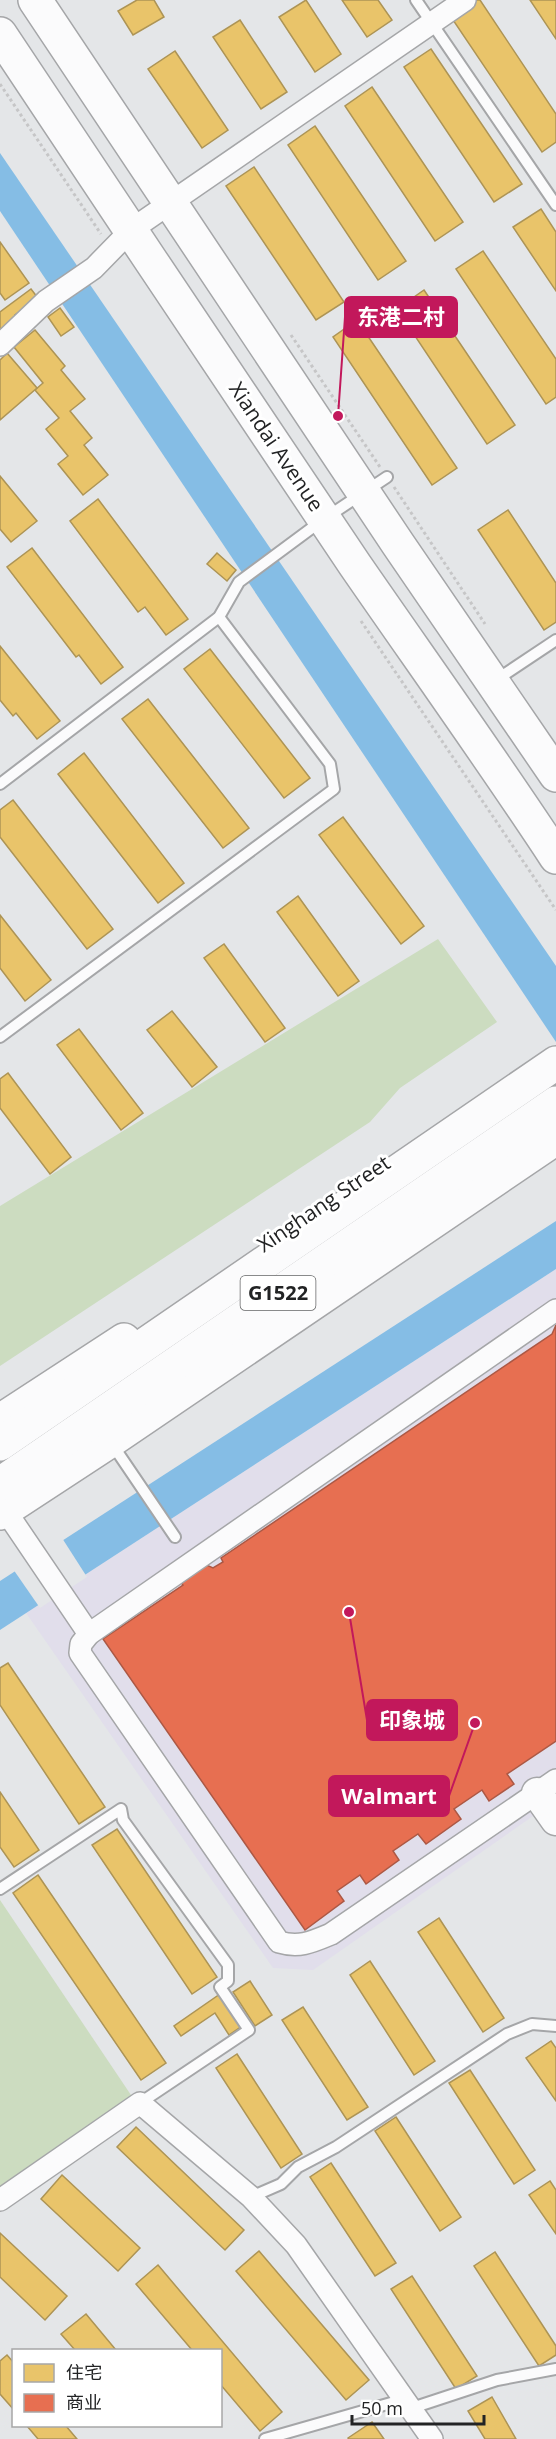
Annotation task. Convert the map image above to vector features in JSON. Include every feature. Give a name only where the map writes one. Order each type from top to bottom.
[{"type":"main road","points":[[35,0],[170,203],[375,484],[493,682],[556,775]]},
{"type":"main road","name":"Xiandai Avenue","points":[[0,34],[324,519],[437,685],[484,748],[556,857]]},
{"type":"main road","name":"Xinghang Street","points":[[0,1421],[555,1052]]},
{"type":"main road","name":"G1522","points":[[0,1444],[555,1052]]},
{"type":"main road","name":"G1522","points":[[6,1510],[556,1103]]},
{"type":"main road","points":[[6,1510],[555,1141]]},
{"type":"street","points":[[0,345],[46,301],[94,268],[131,231],[465,0]]},
{"type":"street","points":[[556,1310],[89,1634],[81,1644],[80,1653],[279,1942],[291,1946],[309,1943],[331,1934],[547,1786],[556,1820]]},
{"type":"street","points":[[6,1510],[89,1634]]},
{"type":"street","points":[[0,2200],[140,2103],[251,2197],[296,2245],[432,2439]]},
{"type":"lane","points":[[416,0],[556,205]]},
{"type":"lane","points":[[0,784],[219,617],[239,582],[375,484]]},
{"type":"lane","points":[[0,1037],[334,789],[330,764],[219,617]]},
{"type":"lane","points":[[493,682],[556,640]]},
{"type":"lane","points":[[110,1441],[172,1533]]},
{"type":"lane","points":[[0,1889],[121,1809],[123,1820],[228,1965],[228,1981],[220,1987],[249,2030],[140,2103]]},
{"type":"lane","points":[[251,2197],[280,2184],[298,2167],[336,2147],[507,2034],[532,2024],[556,2026]]},
{"type":"lane","points":[[265,2439],[496,2380],[556,2369]]},
{"type":"shaded area","points":[[556,1269],[556,1800],[313,1970],[273,1968],[26,1613]]},
{"type":"green space","points":[[438,939],[497,1022],[400,1088],[370,1122],[0,1366],[0,1206]]},
{"type":"green space","points":[[0,1900],[135,2101],[0,2193]]},
{"type":"water","points":[[0,153],[556,966],[556,1042],[0,211]]},
{"type":"water","points":[[556,1221],[556,1269],[0,1630],[0,1581]]},
{"type":"pier","points":[[62,1538],[87,1577],[40,1608],[13,1569]]},
{"type":"building: 住宅","points":[[137,0],[154,0],[164,17],[133,35],[118,11]]},
{"type":"building: 住宅","points":[[306,0],[341,54],[315,72],[279,17]]},
{"type":"building: 住宅","points":[[342,0],[378,0],[392,20],[367,37]]},
{"type":"building: 住宅","points":[[476,0],[480,0],[556,114],[556,142],[542,152],[451,17]]},
{"type":"building: 住宅","points":[[530,0],[556,0],[556,39]]},
{"type":"building: 住宅","points":[[240,20],[287,92],[261,109],[213,37]]},
{"type":"building: 住宅","points":[[431,49],[522,184],[494,202],[404,67]]},
{"type":"building: 住宅","points":[[175,51],[228,130],[202,148],[148,69]]},
{"type":"building: 住宅","points":[[372,87],[463,222],[435,241],[345,106]]},
{"type":"building: 住宅","points":[[315,126],[406,261],[378,280],[288,145]]},
{"type":"building: 住宅","points":[[254,167],[344,302],[316,320],[226,186]]},
{"type":"building: 住宅","points":[[541,209],[556,232],[556,291],[513,227]]},
{"type":"building: 住宅","points":[[0,242],[29,283],[5,300],[0,293]]},
{"type":"building: 住宅","points":[[483,251],[556,359],[556,397],[546,404],[456,269]]},
{"type":"building: 住宅","points":[[31,289],[38,298],[15,315],[20,321],[0,336],[0,312]]},
{"type":"building: 住宅","points":[[424,290],[515,425],[487,444],[397,309]]},
{"type":"building: 住宅","points":[[60,308],[74,327],[61,336],[48,317]]},
{"type":"building: 住宅","points":[[357,320],[457,468],[432,485],[333,337]]},
{"type":"building: 住宅","points":[[35,330],[65,366],[61,370],[85,399],[70,411],[92,438],[84,445],[108,475],[83,495],[58,464],[68,456],[46,429],[59,418],[35,390],[43,383],[14,347]]},
{"type":"building: 住宅","points":[[7,353],[37,388],[0,420],[0,360]]},
{"type":"building: 住宅","points":[[0,476],[37,521],[11,542],[0,529]]},
{"type":"building: 住宅","points":[[98,499],[188,619],[166,635],[145,607],[138,612],[70,521]]},
{"type":"building: 住宅","points":[[508,510],[556,583],[556,622],[544,630],[478,530]]},
{"type":"building: 住宅","points":[[32,548],[123,667],[101,684],[79,655],[76,657],[7,567]]},
{"type":"building: 住宅","points":[[217,553],[236,570],[227,581],[207,564]]},
{"type":"building: 住宅","points":[[0,646],[60,721],[37,739],[16,713],[13,716],[0,700]]},
{"type":"building: 住宅","points":[[210,649],[310,778],[284,798],[184,669]]},
{"type":"building: 住宅","points":[[148,699],[249,828],[223,848],[122,719]]},
{"type":"building: 住宅","points":[[84,753],[184,883],[158,903],[58,774]]},
{"type":"building: 住宅","points":[[13,800],[113,929],[87,949],[0,837],[0,810]]},
{"type":"building: 住宅","points":[[343,817],[424,926],[401,944],[319,835]]},
{"type":"building: 住宅","points":[[298,896],[359,981],[338,996],[277,912]]},
{"type":"building: 住宅","points":[[0,915],[51,980],[25,1001],[0,968]]},
{"type":"building: 住宅","points":[[224,944],[285,1028],[265,1042],[204,958]]},
{"type":"building: 住宅","points":[[172,1011],[217,1067],[192,1087],[147,1030]]},
{"type":"building: 住宅","points":[[79,1029],[143,1113],[121,1130],[57,1045]]},
{"type":"building: 住宅","points":[[8,1073],[71,1157],[50,1174],[0,1108],[0,1079]]},
{"type":"building: 住宅","points":[[8,1663],[105,1807],[79,1824],[0,1705],[0,1668]]},
{"type":"building: 住宅","points":[[0,1792],[39,1850],[14,1867],[0,1847]]},
{"type":"building: 住宅","points":[[117,1829],[217,1977],[192,1994],[92,1845]]},
{"type":"building: 住宅","points":[[38,1875],[166,2063],[141,2080],[13,1893]]},
{"type":"building: 住宅","points":[[439,1918],[504,2018],[483,2032],[418,1932]]},
{"type":"building: 住宅","points":[[370,1961],[435,2061],[414,2075],[350,1975]]},
{"type":"building: 住宅","points":[[250,1981],[272,2015],[255,2026],[233,1992]]},
{"type":"building: 住宅","points":[[220,1994],[242,2026],[229,2035],[215,2013],[181,2036],[174,2026]]},
{"type":"building: 住宅","points":[[303,2007],[368,2107],[347,2120],[282,2020]]},
{"type":"building: 住宅","points":[[551,2041],[556,2048],[556,2101],[526,2058]]},
{"type":"building: 住宅","points":[[237,2054],[302,2154],[281,2168],[216,2068]]},
{"type":"building: 住宅","points":[[470,2070],[535,2170],[514,2184],[449,2083]]},
{"type":"building: 住宅","points":[[396,2117],[461,2217],[440,2231],[375,2131]]},
{"type":"building: 住宅","points":[[136,2127],[244,2230],[225,2250],[117,2147]]},
{"type":"building: 住宅","points":[[331,2163],[396,2263],[375,2276],[310,2177]]},
{"type":"building: 住宅","points":[[62,2175],[140,2248],[118,2271],[41,2199]]},
{"type":"building: 住宅","points":[[550,2181],[556,2190],[556,2234],[529,2195]]},
{"type":"building: 住宅","points":[[0,2233],[67,2296],[45,2320],[0,2277]]},
{"type":"building: 住宅","points":[[259,2251],[369,2380],[346,2400],[236,2271]]},
{"type":"building: 住宅","points":[[495,2252],[556,2346],[556,2355],[539,2366],[474,2266]]},
{"type":"building: 住宅","points":[[158,2265],[282,2412],[260,2431],[222,2386],[222,2349],[191,2349],[136,2284]]},
{"type":"building: 住宅","points":[[412,2276],[477,2376],[456,2389],[391,2289]]},
{"type":"building: 住宅","points":[[86,2314],[115,2349],[74,2349],[61,2334]]},
{"type":"building: 住宅","points":[[7,2355],[12,2361],[12,2408],[0,2394],[0,2361]]},
{"type":"building: 住宅","points":[[492,2397],[516,2439],[485,2439],[468,2411]]},
{"type":"building: 住宅","points":[[372,2422],[384,2439],[348,2438]]},
{"type":"building: 住宅","points":[[28,2427],[67,2427],[77,2439],[38,2439]]},
{"type":"building: 商业","points":[[556,1325],[556,1741],[507,1774],[514,1784],[489,1801],[482,1790],[454,1809],[461,1819],[426,1844],[418,1834],[393,1851],[399,1860],[366,1884],[360,1875],[337,1891],[344,1901],[305,1930],[103,1639],[183,1585],[172,1571],[191,1558],[213,1568],[223,1562],[221,1558],[552,1334]]},
{"type":"place","name":"东港二村","points":[[338,416]]},
{"type":"place","name":"印象城","points":[[349,1612]]},
{"type":"place","name":"Walmart","points":[[475,1723]]}]
